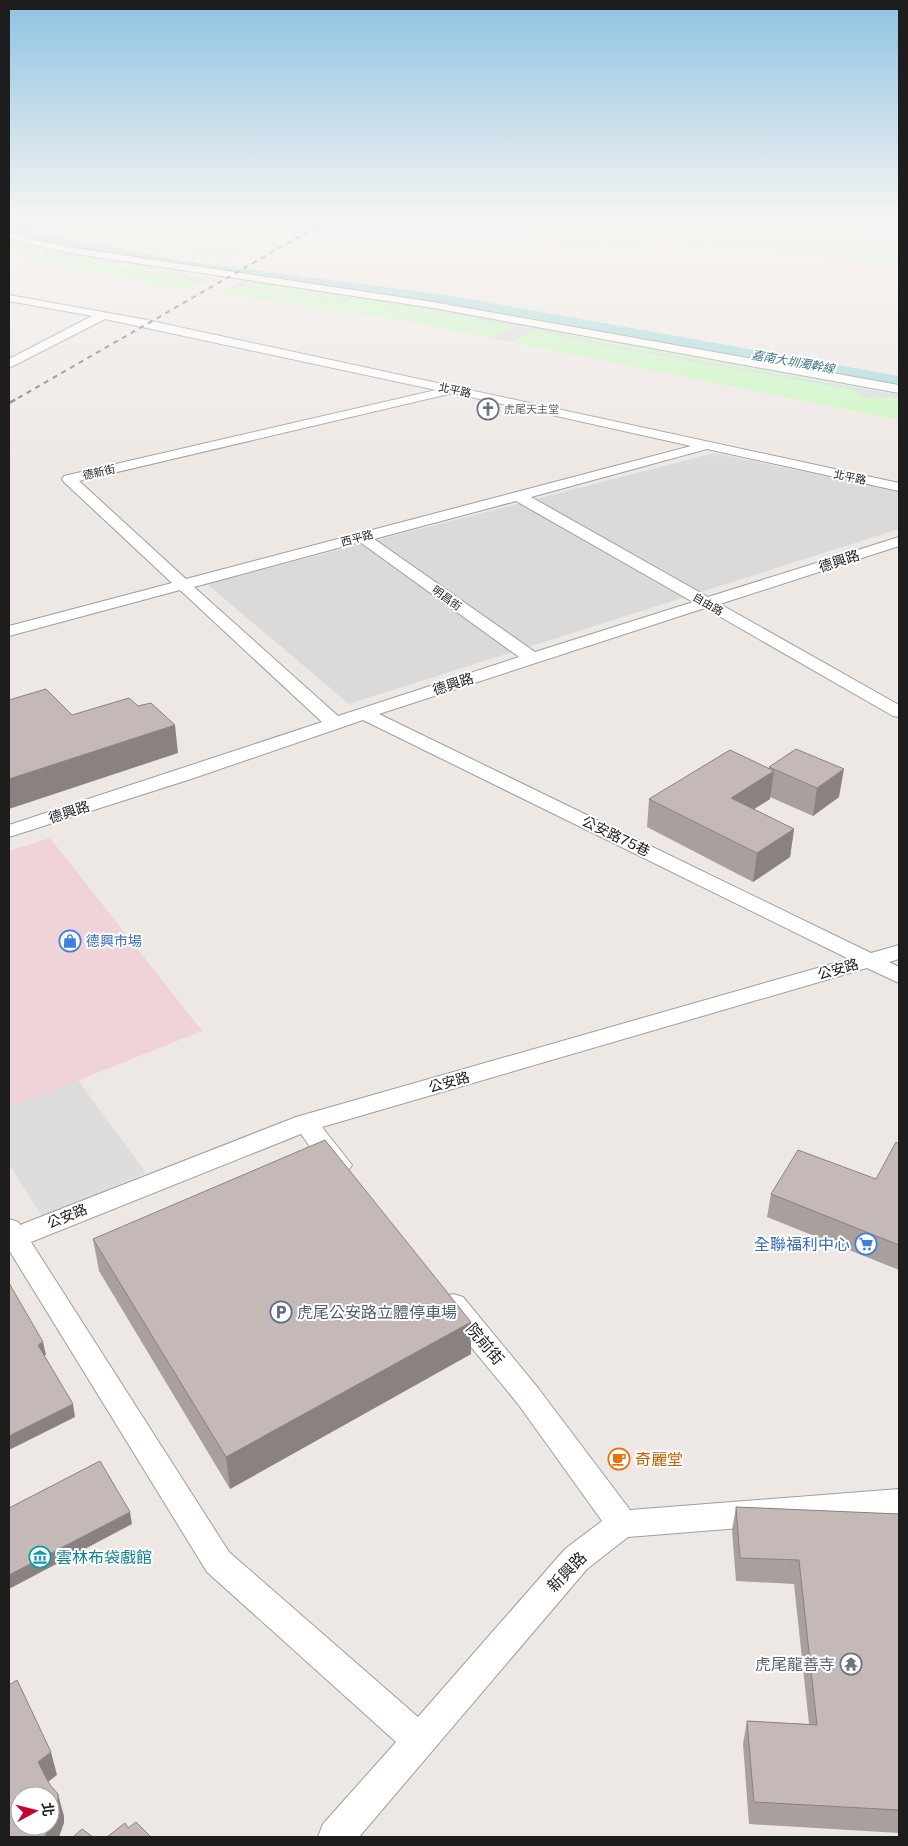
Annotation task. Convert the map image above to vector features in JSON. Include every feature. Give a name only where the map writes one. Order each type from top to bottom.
[{"type":"street","name":"北平路","points":[[32,302],[103,315],[899,487]]},
{"type":"street","points":[[413,302],[899,389]]},
{"type":"street","points":[[9,364],[103,315]]},
{"type":"street","name":"德新街","points":[[337,724],[322,714],[185,584],[69,479],[454,390]]},
{"type":"street","name":"西平路","points":[[9,631],[706,446]]},
{"type":"street","name":"自由路","points":[[517,495],[899,712]]},
{"type":"street","name":"明昌街","points":[[362,537],[533,659]]},
{"type":"street","name":"德興路","points":[[9,831],[899,541]]},
{"type":"street","name":"公安路75巷","points":[[365,714],[740,896],[899,976]]},
{"type":"street","name":"公安路","points":[[11,1236],[305,1123],[899,952]]},
{"type":"street","points":[[305,1123],[353,1184]]},
{"type":"street","points":[[11,1236],[218,1562],[420,1741]]},
{"type":"street","name":"院前街","points":[[434,1282],[528,1396],[622,1524]]},
{"type":"street","points":[[622,1524],[899,1502]]},
{"type":"street","name":"新興路","points":[[336,1837],[576,1560],[622,1524]]},
{"type":"shaded area","points":[[367,302],[465,315],[553,331],[605,344],[899,395],[899,398],[888,396],[871,398],[859,395],[855,390],[601,345],[534,329],[511,342],[492,338],[514,326],[419,309]]},
{"type":"shaded area","points":[[714,453],[899,492],[899,529],[349,704],[207,584]]},
{"type":"shaded area","name":"德興市場","points":[[50,838],[202,1031],[9,1108],[9,851]]},
{"type":"shaded area","points":[[78,1080],[146,1173],[43,1218],[9,1164],[9,1108]]},
{"type":"green space","points":[[280,302],[398,302],[432,307],[899,392],[899,420],[406,321]]},
{"type":"building","points":[[46,689],[72,715],[129,698],[138,706],[151,703],[175,725],[9,779],[9,700]]},
{"type":"building","points":[[796,749],[844,769],[817,788],[769,767]]},
{"type":"building","points":[[730,750],[774,771],[731,798],[794,829],[757,853],[649,799]]},
{"type":"building","name":"虎尾公安路立體停車場","points":[[325,1140],[471,1322],[226,1457],[93,1239]]},
{"type":"building","points":[[896,1142],[899,1144],[899,1245],[771,1194],[798,1150],[876,1179]]},
{"type":"building","points":[[9,1283],[43,1342],[38,1345],[73,1404],[9,1436]]},
{"type":"building","name":"雲林布袋戲館","points":[[100,1461],[130,1512],[9,1575],[9,1508]]},
{"type":"building","name":"虎尾龍善寺","points":[[736,1507],[899,1514],[899,1810],[754,1802],[747,1721],[817,1725],[799,1560],[740,1558]]},
{"type":"building","points":[[17,1680],[51,1752],[38,1762],[51,1786],[10,1786],[10,1836],[45,1837],[9,1837],[9,1685]]},
{"type":"building","points":[[136,1822],[151,1837],[107,1837],[125,1823],[128,1828]]},
{"type":"building","points":[[82,1829],[93,1837],[73,1837]]},
{"type":"waterway","name":"嘉南大圳濁幹線","points":[[458,302],[899,381]]},
{"type":"railway","points":[[18,398],[185,302]]},
{"type":"railway","points":[[9,403],[20,397]]},
{"type":"place","name":"虎尾天主堂","points":[[488,409]]},
{"type":"place","name":"德興市場","points":[[70,941]]},
{"type":"place","name":"全聯福利中心","points":[[866,1244]]},
{"type":"place","name":"虎尾公安路立體停車場","points":[[281,1312]]},
{"type":"place","name":"奇麗堂","points":[[619,1459]]},
{"type":"place","name":"雲林布袋戲館","points":[[40,1557]]},
{"type":"place","name":"虎尾龍善寺","points":[[851,1664]]}]
